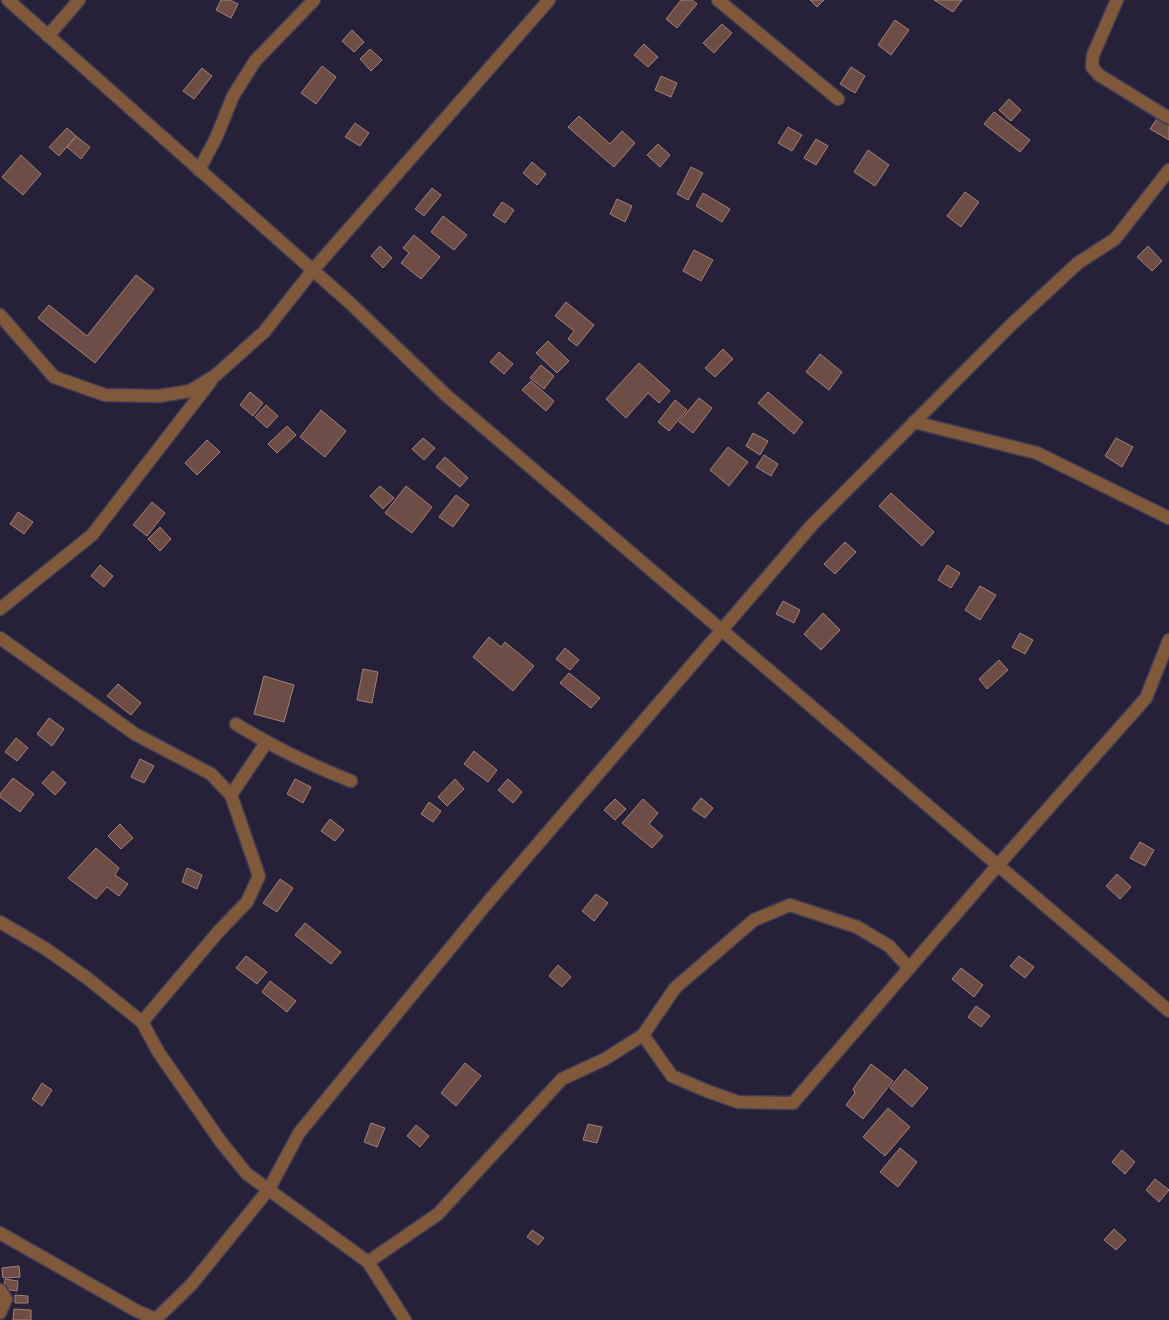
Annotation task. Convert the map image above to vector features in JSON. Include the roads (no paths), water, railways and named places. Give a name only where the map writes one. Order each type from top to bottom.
[{"type":"street","points":[[8,0],[350,303],[447,396],[1169,1011]]},
{"type":"street","points":[[48,36],[79,0]]},
{"type":"street","points":[[199,170],[216,138],[233,96],[254,61],[314,0]]},
{"type":"street","points":[[0,315],[54,377],[105,395],[159,396],[190,391],[216,375],[264,332],[313,270],[549,0]]},
{"type":"street","points":[[718,0],[838,99]]},
{"type":"street","points":[[1117,0],[1093,54],[1092,67],[1099,75],[1169,118]]},
{"type":"street","points":[[0,1233],[155,1320],[191,1284],[269,1189],[305,1125],[488,902],[812,525],[1012,324],[1078,263],[1115,239],[1169,170]]},
{"type":"street","points":[[0,609],[92,535],[216,375]]},
{"type":"street","points":[[914,422],[1038,453],[1169,518]]},
{"type":"street","points":[[0,638],[135,734],[211,774],[231,796],[259,876],[247,902],[219,931],[142,1022]]},
{"type":"street","points":[[643,1035],[672,1076],[738,1102],[793,1103],[1146,698],[1169,640]]},
{"type":"street","points":[[236,724],[266,743],[312,766],[351,781]]},
{"type":"street","points":[[231,796],[266,743]]},
{"type":"street","points":[[368,1262],[438,1214],[562,1079],[605,1059],[643,1035],[676,988],[754,920],[790,905],[857,926],[889,946],[910,968]]},
{"type":"street","points":[[0,922],[46,949],[87,978],[142,1022],[159,1053],[221,1142],[247,1174],[368,1262],[403,1319]]},
{"type":"street","points":[[0,1290],[6,1299],[0,1313]]}]
